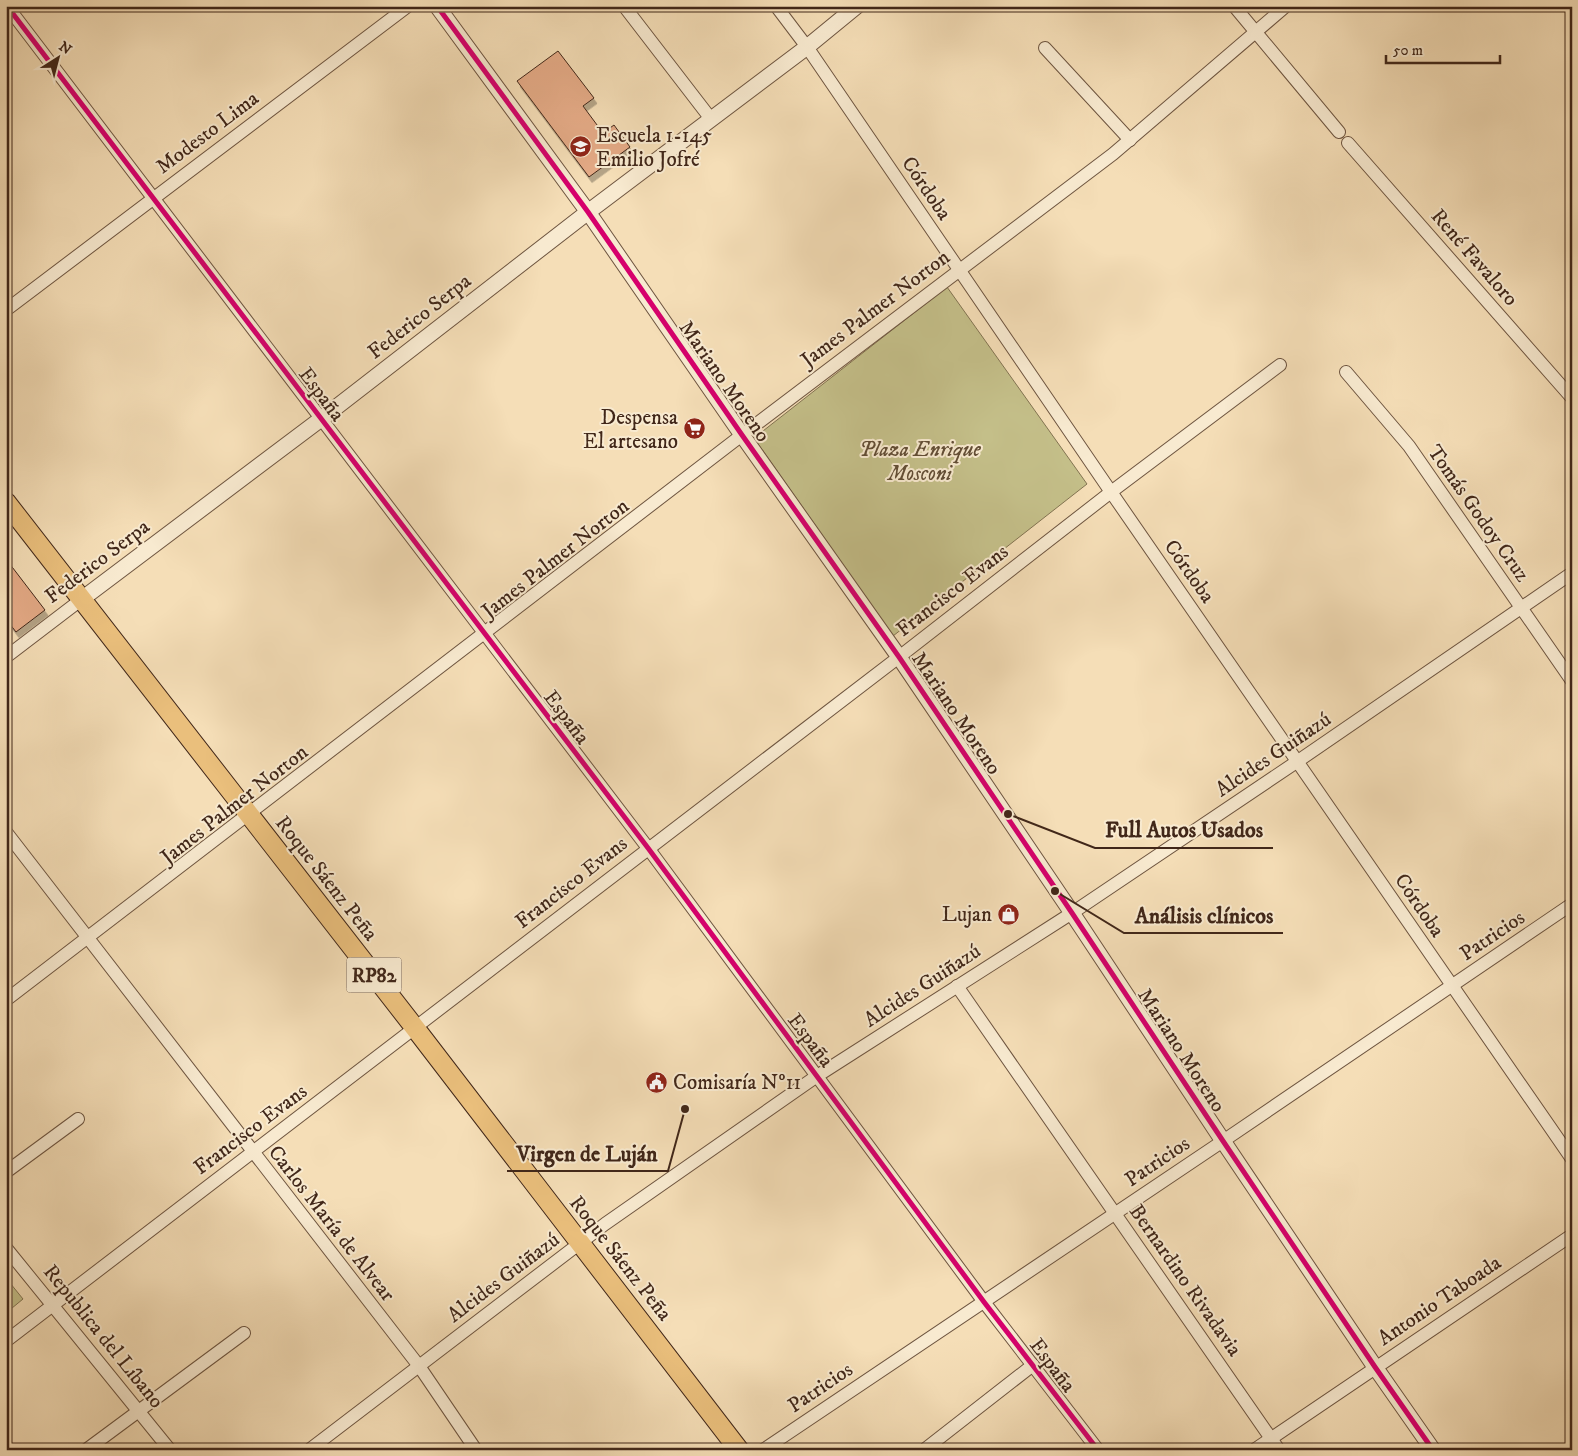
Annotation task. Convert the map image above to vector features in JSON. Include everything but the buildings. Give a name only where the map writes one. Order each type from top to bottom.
[{"type":"main road","name":"Roque Sáenz Peña","points":[[6,502],[415,1028],[739,1450]]},
{"type":"street","name":"España","points":[[7,6],[483,634],[648,848],[984,1302],[1098,1450]]},
{"type":"street","name":"Modesto Lima","points":[[6,310],[408,6]]},
{"type":"street","name":"Mariano Moreno","points":[[437,6],[588,212],[742,435],[899,657],[1375,1367],[1433,1450]]},
{"type":"street","points":[[624,6],[711,120]]},
{"type":"street","name":"Córdoba","points":[[776,6],[807,47],[958,270],[1572,1159]]},
{"type":"street","name":"Federico Serpa","points":[[6,657],[321,419],[588,212],[807,47],[856,6]]},
{"type":"street","points":[[1234,6],[1339,132]]},
{"type":"street","name":"James Palmer Norton","points":[[6,1000],[1130,140],[1286,6]]},
{"type":"street","points":[[1045,48],[1130,140]]},
{"type":"street","name":"René Favaloro","points":[[1348,143],[1572,398]]},
{"type":"street","name":"Francisco Evans","points":[[6,1341],[899,657],[1111,492],[1280,365]]},
{"type":"street","name":"Tomás Godoy Cruz","points":[[1346,372],[1409,446],[1572,681]]},
{"type":"street","name":"Alcides Guiñazú","points":[[309,1450],[580,1243],[817,1076],[1072,913],[1522,609],[1572,573]]},
{"type":"street","name":"Carlos María de Alvear","points":[[6,832],[252,1153],[419,1366],[476,1450]]},
{"type":"street","name":"Patricios","points":[[763,1450],[1572,904]]},
{"type":"street","name":"Bernardino Rivadavia","points":[[957,986],[1280,1450]]},
{"type":"street","points":[[6,1172],[78,1119]]},
{"type":"street","name":"Antonio Taboada","points":[[1254,1450],[1572,1235]]},
{"type":"street","name":"Republica del Líbano","points":[[6,1248],[170,1450]]},
{"type":"street","points":[[86,1450],[244,1333]]},
{"type":"street","points":[[924,1450],[1033,1365]]},
{"type":"green space","name":"Plaza Enrique Mosconi","points":[[947,287],[1087,484],[893,636],[754,438]]},
{"type":"green space","points":[[6,1278],[23,1299],[6,1313]]},
{"type":"cycle path","points":[[7,6],[648,848],[984,1302],[1098,1450]]},
{"type":"cycle path","points":[[437,6],[588,212],[742,435],[899,657],[1375,1367],[1433,1450]]},
{"type":"place","name":"Escuela 1-145 Emilio Jofré","points":[[580,147]]},
{"type":"place","name":"Despensa El artesano","points":[[694,429]]},
{"type":"place","name":"Full Autos Usados","points":[[1008,814]]},
{"type":"place","name":"Análisis clínicos","points":[[1055,891]]},
{"type":"place","name":"Lujan","points":[[1008,914]]},
{"type":"place","name":"Comisaría Nº11","points":[[657,1082]]},
{"type":"place","name":"Virgen de Luján","points":[[685,1109]]}]
